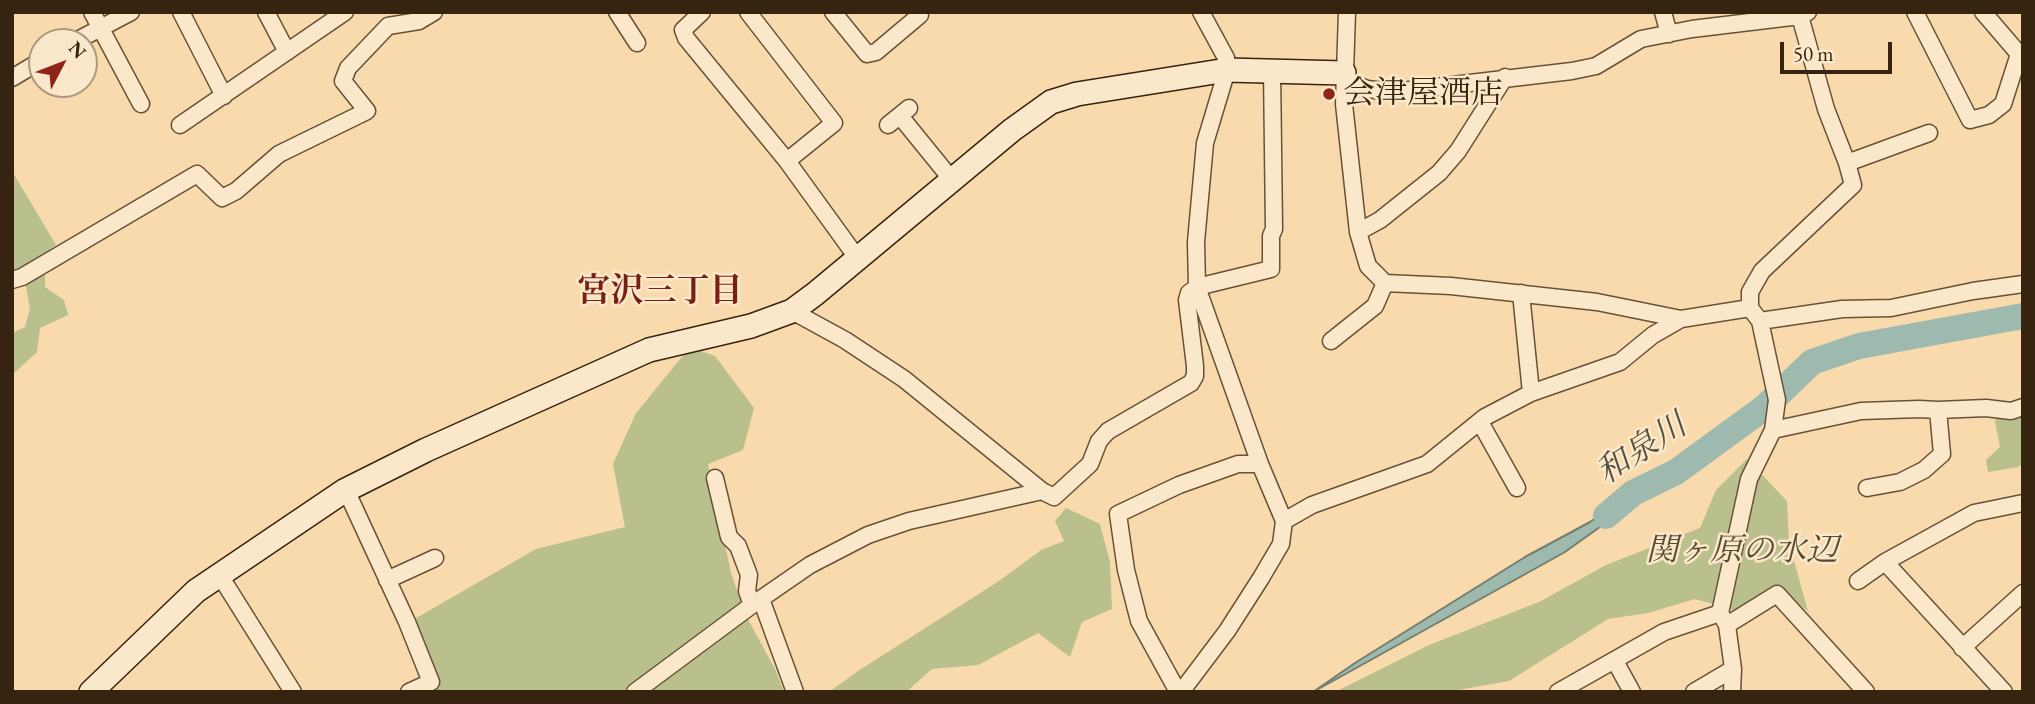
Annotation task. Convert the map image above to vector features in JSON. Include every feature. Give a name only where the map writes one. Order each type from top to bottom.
[{"type":"street","points":[[92,12],[141,104]]},
{"type":"street","points":[[100,27],[131,12]]},
{"type":"street","points":[[181,12],[224,96]]},
{"type":"street","points":[[266,12],[286,52]]},
{"type":"street","points":[[180,125],[345,12]]},
{"type":"street","points":[[12,280],[22,277],[197,174],[222,198],[236,191],[279,154],[367,111],[343,82],[348,68],[388,26],[419,21],[434,12]]},
{"type":"street","points":[[617,12],[637,43]]},
{"type":"street","points":[[702,12],[683,30],[686,38],[787,161],[858,259]]},
{"type":"street","points":[[747,12],[834,123],[787,161]]},
{"type":"street","points":[[833,12],[867,54],[876,52],[920,15]]},
{"type":"street","points":[[1202,12],[1226,58],[1227,70],[1205,143],[1196,242],[1196,287],[1260,464],[1284,521],[1281,544],[1261,578],[1227,631],[1180,692],[1139,621],[1126,570],[1118,514],[1191,481],[1238,464],[1260,464]]},
{"type":"street","points":[[1347,12],[1343,76],[1358,232],[1368,266],[1385,283],[1451,285],[1521,293],[1597,302],[1681,318],[1891,308],[1973,290],[2023,284]]},
{"type":"street","points":[[1663,12],[1669,34]]},
{"type":"street","points":[[1915,12],[1970,120],[1989,115],[2003,104],[2021,49],[1983,12]]},
{"type":"street","points":[[91,692],[196,592],[346,490],[426,450],[649,350],[751,326],[792,311],[1012,130],[1051,102],[1077,93],[1227,70],[1272,69],[1343,76],[1367,89],[1393,92],[1595,66],[1641,39],[1692,29],[1804,14],[1826,109],[1853,186],[1762,271],[1750,292],[1777,400],[1773,430],[1749,479],[1724,619],[1733,669],[1732,692]]},
{"type":"street","points":[[12,78],[28,69]]},
{"type":"street","points":[[792,311],[845,340],[904,379],[1042,491],[1054,497],[1090,464],[1099,441],[1108,431],[1191,383],[1195,376],[1195,366],[1187,300],[1189,293],[1196,287],[1271,269],[1271,236],[1274,229],[1272,69]]},
{"type":"street","points":[[1358,232],[1380,220],[1439,173],[1458,151],[1505,77]]},
{"type":"street","points":[[899,116],[952,180]]},
{"type":"street","points":[[1847,163],[1929,133]]},
{"type":"street","points":[[1331,341],[1375,306],[1385,283]]},
{"type":"street","points":[[1521,293],[1531,393]]},
{"type":"street","points":[[1284,521],[1312,505],[1427,464],[1480,422],[1531,393],[1620,362],[1653,335],[1681,318]]},
{"type":"street","points":[[1773,430],[1861,411],[1986,408],[2011,411],[2023,407]]},
{"type":"street","points":[[1867,488],[1900,482],[1924,470],[1942,454],[1938,410]]},
{"type":"street","points":[[1480,422],[1517,488]]},
{"type":"street","points":[[715,478],[729,537],[738,546],[750,575],[747,591],[757,602],[795,692]]},
{"type":"street","points":[[346,490],[430,682],[409,692]]},
{"type":"street","points":[[635,692],[810,565],[868,535],[909,521],[1042,491]]},
{"type":"street","points":[[1858,581],[1885,562],[1974,513],[2023,503]]},
{"type":"street","points":[[387,580],[435,558]]},
{"type":"street","points":[[1885,562],[2004,692]]},
{"type":"street","points":[[219,574],[293,692]]},
{"type":"street","points":[[1962,648],[2023,593]]},
{"type":"street","points":[[1558,692],[1664,632],[1724,619],[1777,594],[1866,692]]},
{"type":"street","points":[[1615,661],[1632,692]]},
{"type":"street","points":[[1694,692],[1733,669]]},
{"type":"green space","points":[[12,171],[56,245],[24,267],[12,270]]},
{"type":"green space","points":[[45,274],[45,287],[64,300],[68,315],[40,328],[37,352],[12,375],[12,333],[25,327],[30,308],[25,281]]},
{"type":"green space","points":[[690,347],[715,356],[754,408],[743,450],[708,464],[731,573],[745,614],[775,669],[784,692],[434,692],[411,621],[536,549],[625,527],[613,464],[636,413]]},
{"type":"green space","points":[[2023,398],[2023,463],[2018,467],[1988,472],[1986,460],[2000,447],[1995,421],[1999,409]]},
{"type":"green space","name":"関ヶ原の水辺","points":[[1747,459],[1787,501],[1789,543],[1808,611],[1776,588],[1734,610],[1695,599],[1648,613],[1608,619],[1509,681],[1447,692],[1335,692],[1429,645],[1539,602],[1606,565],[1700,528],[1716,490]]},
{"type":"green space","points":[[1066,508],[1100,524],[1110,562],[1112,609],[1082,622],[1070,657],[1038,633],[978,665],[932,669],[906,692],[829,692],[999,581],[1041,550],[1064,541],[1055,521]]},
{"type":"shaded area","points":[[1633,493],[1618,514],[1565,552],[1313,692],[1525,557],[1590,522]]},
{"type":"waterway","name":"和泉川","points":[[1606,516],[1633,493],[1676,472],[1765,407],[1812,362],[1859,346],[2023,316]]},
{"type":"place","name":"会津屋酒店","points":[[1329,94]]},
{"type":"district","name":"宮沢三丁目","points":[[660,292]]}]
